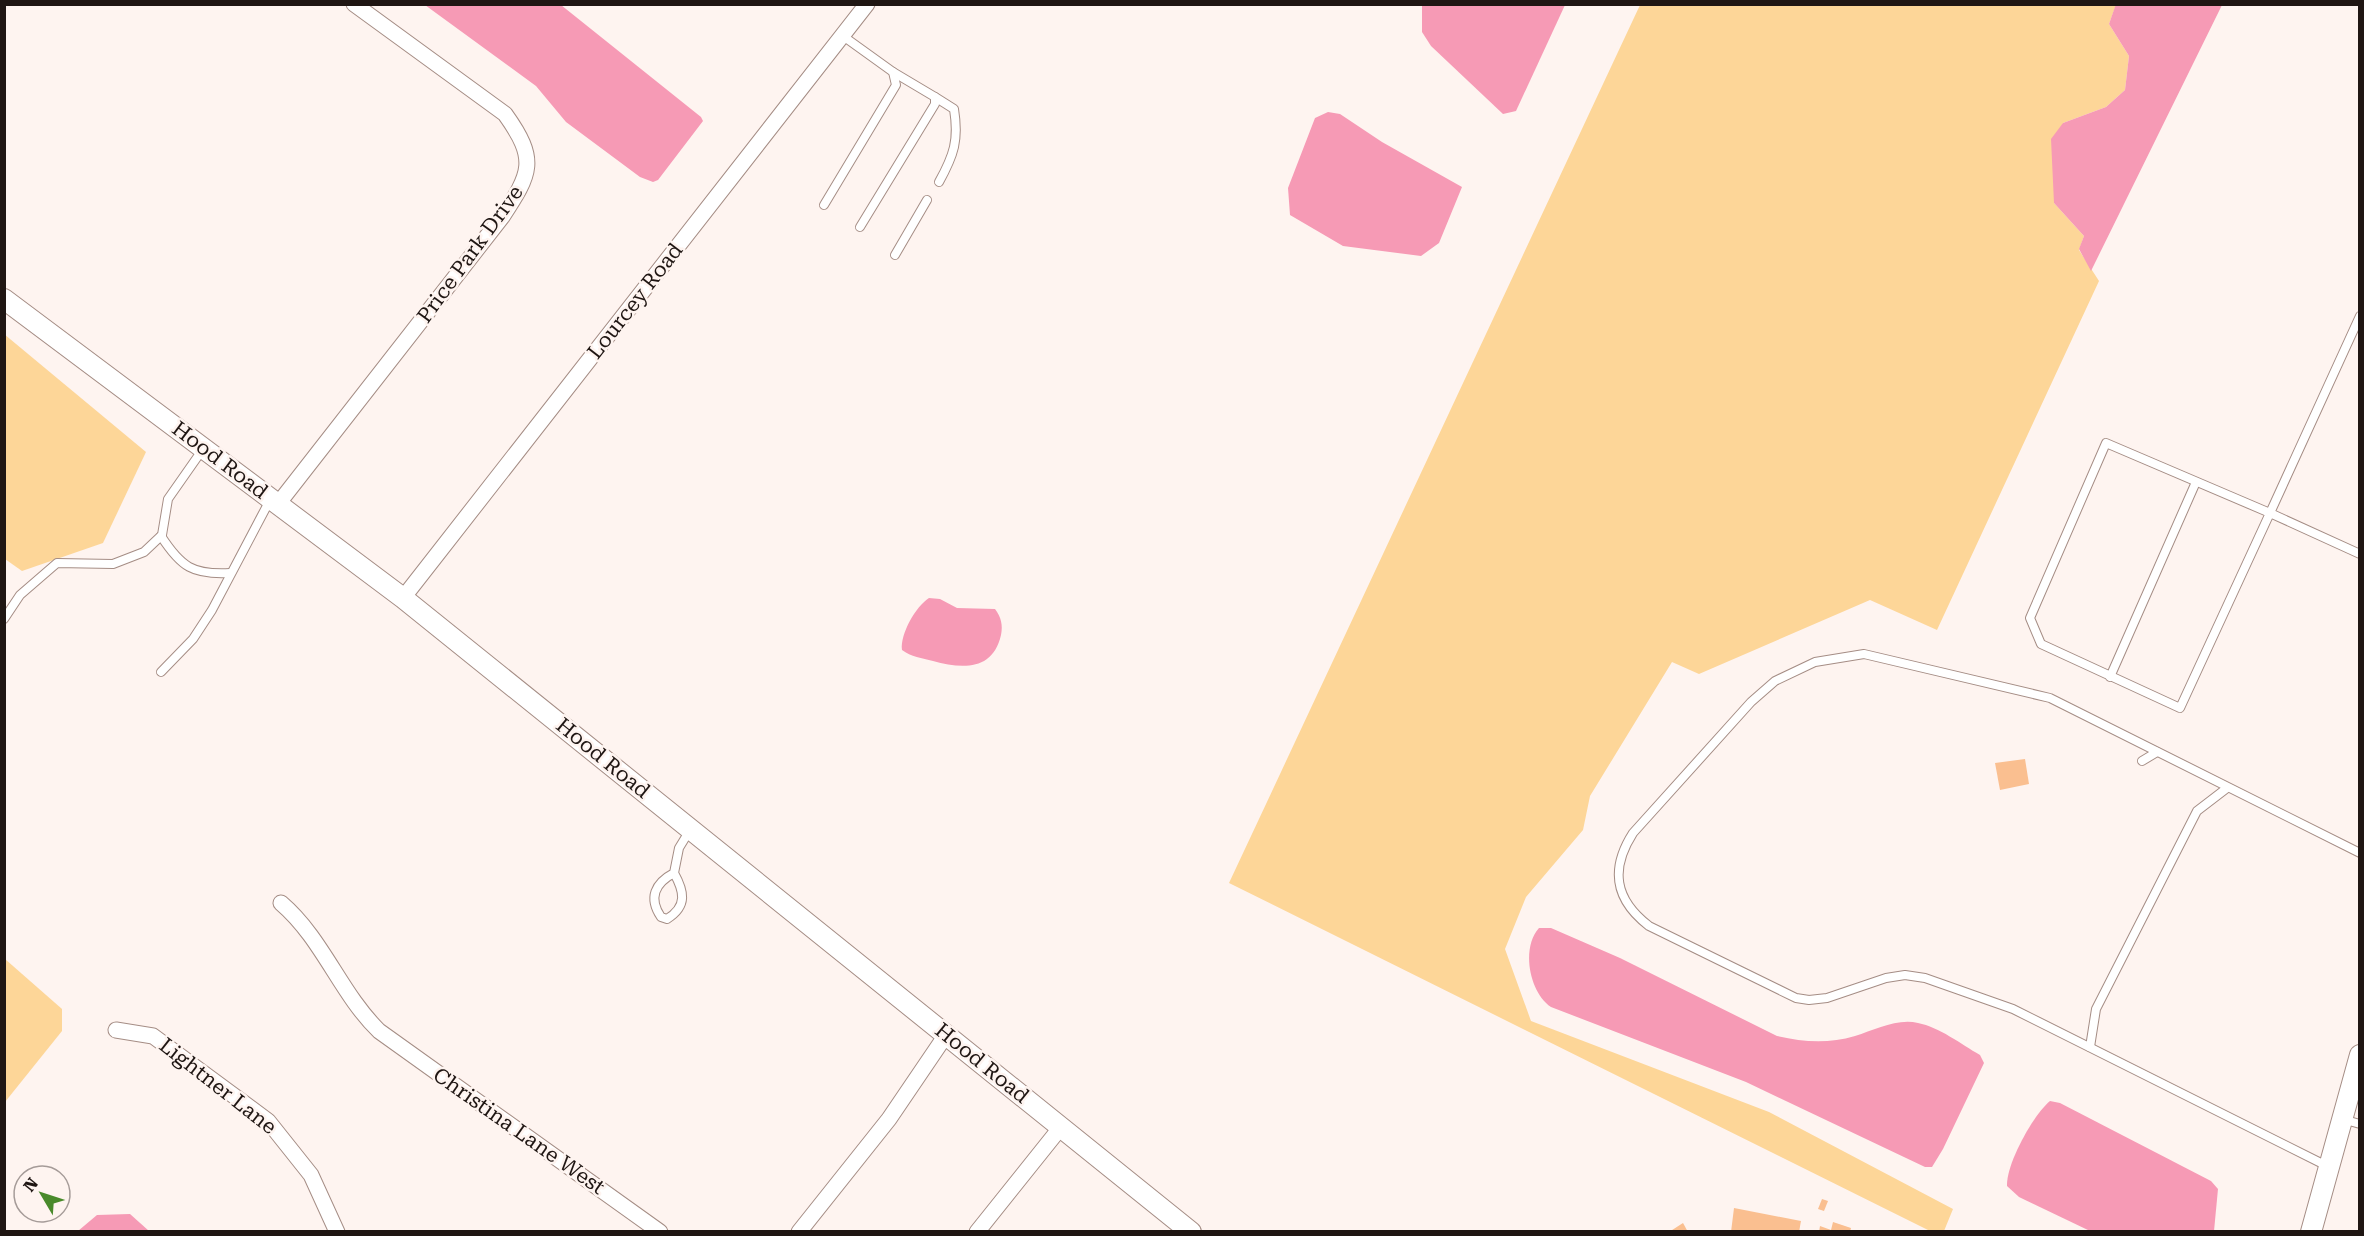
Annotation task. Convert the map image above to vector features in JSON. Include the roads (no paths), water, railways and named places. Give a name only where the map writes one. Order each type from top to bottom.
[{"type":"street","name":"Price Park Drive","points":[[275,501],[502,217],[523,184],[528,162],[523,138],[505,114],[354,4]]},
{"type":"street","name":"Lourcey Road","points":[[404,598],[867,4]]},
{"type":"street","name":"Hood Road","points":[[4,299],[404,598],[1191,1232]]},
{"type":"street","name":"Christina Lane West","points":[[281,903],[299,919],[313,937],[347,994],[379,1031],[660,1232]]},
{"type":"street","name":"Lightner Lane","points":[[116,1030],[153,1036],[268,1121],[311,1175],[337,1232]]},
{"type":"street","points":[[799,1232],[889,1119],[946,1035]]},
{"type":"street","points":[[2311,1232],[2327,1166],[2350,1122],[2360,1056]]},
{"type":"street","points":[[977,1232],[1061,1127]]},
{"type":"lane","points":[[843,36],[893,72],[954,109],[958,134],[951,161],[939,182]]},
{"type":"lane","points":[[824,205],[897,85],[893,72]]},
{"type":"lane","points":[[860,227],[935,104],[934,96]]},
{"type":"lane","points":[[895,255],[927,200]]},
{"type":"lane","points":[[2360,316],[2270,513],[2180,708],[2041,644],[2030,618],[2106,443],[2270,513],[2360,554]]},
{"type":"lane","points":[[4,619],[20,595],[57,563],[113,564],[144,552],[161,536],[168,499],[204,447]]},
{"type":"lane","points":[[2110,677],[2196,482]]},
{"type":"lane","points":[[161,672],[193,639],[212,610],[230,573],[275,501]]},
{"type":"lane","points":[[161,536],[173,554],[190,567],[204,574],[230,573]]},
{"type":"lane","points":[[2327,1166],[2013,1010],[1925,978],[1905,975],[1886,978],[1827,998],[1809,1000],[1782,993],[1649,926],[1635,915],[1625,901],[1619,884],[1618,869],[1622,849],[1633,832],[1751,702],[1775,681],[1793,670],[1837,656],[1864,654],[2050,698],[2360,853]]},
{"type":"lane","points":[[2142,761],[2157,752]]},
{"type":"lane","points":[[2090,1047],[2096,1009],[2197,811],[2227,788]]},
{"type":"lane","points":[[674,873],[665,878],[655,889],[653,899],[661,917],[667,919],[677,912],[683,900],[683,889],[674,873],[680,848],[690,828]]}]
